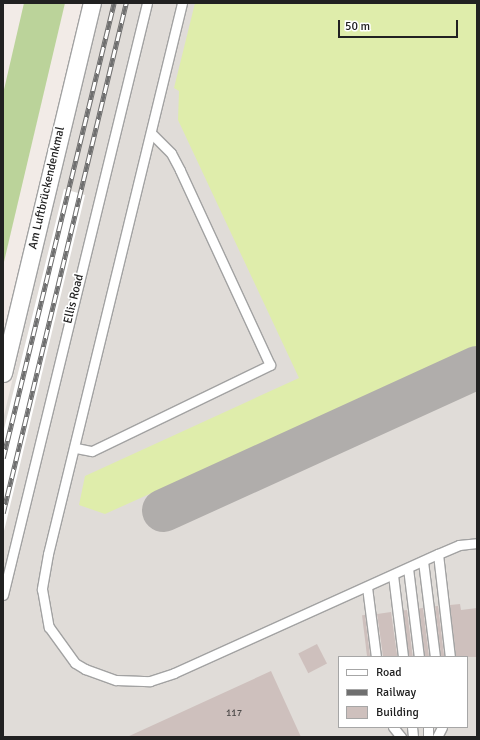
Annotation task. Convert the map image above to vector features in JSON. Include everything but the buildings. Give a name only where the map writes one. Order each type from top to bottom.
[{"type":"street","name":"Am Luftbrückendenkmal","points":[[3,373],[92,3]]},
{"type":"lane","name":"Ellis Road","points":[[3,595],[147,3]]},
{"type":"lane","points":[[182,3],[76,448],[48,554],[42,589],[49,628],[75,663],[85,669],[104,677],[135,682],[150,681],[169,675],[438,554],[459,546],[477,544]]},
{"type":"lane","points":[[76,448],[92,451],[270,365],[180,170],[171,153],[151,133]]},
{"type":"lane","points":[[438,554],[450,656]]},
{"type":"lane","points":[[423,561],[435,656]]},
{"type":"lane","points":[[408,568],[419,656]]},
{"type":"lane","points":[[393,575],[403,656]]},
{"type":"lane","points":[[367,587],[376,656]]},
{"type":"lane","points":[[394,728],[400,737]]},
{"type":"shaded area","points":[[101,3],[477,3],[477,737],[3,737],[3,420]]},
{"type":"green space","points":[[24,3],[65,3],[3,266],[3,94]]},
{"type":"green space","points":[[195,3],[477,3],[477,347],[105,514],[79,505],[85,476],[299,378],[178,120],[179,91],[174,88]]},
{"type":"pier","points":[[64,189],[85,195],[3,535],[3,433]]},
{"type":"taxiway","points":[[163,510],[477,367]]},
{"type":"railway","points":[[3,458],[114,3]]},
{"type":"railway","points":[[3,513],[126,3]]}]
